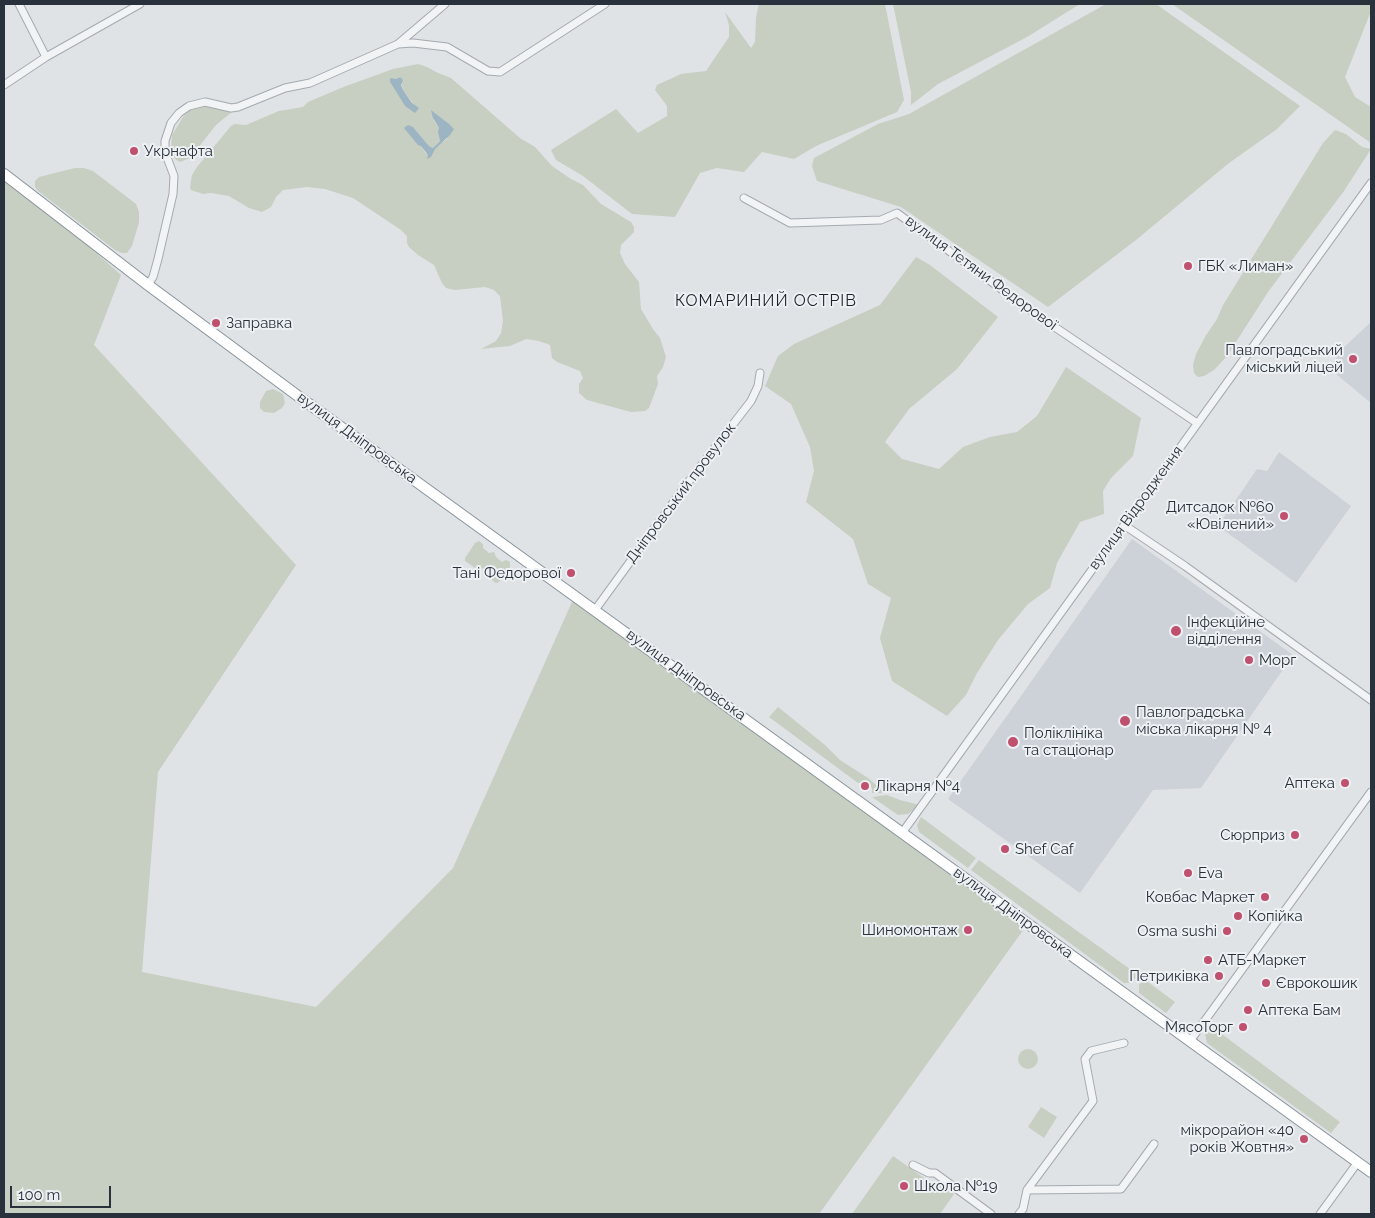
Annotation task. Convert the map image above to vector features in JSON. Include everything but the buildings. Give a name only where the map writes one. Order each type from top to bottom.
[{"type":"highway","name":"вулиця Дніпровська","points":[[4,174],[148,285],[298,396],[1371,1172]]},
{"type":"street","points":[[19,4],[46,57]]},
{"type":"street","points":[[4,85],[46,57],[140,4]]},
{"type":"street","points":[[148,285],[153,277],[158,259],[173,194],[174,176],[165,152],[165,141],[171,123],[180,113],[189,106],[205,102],[231,108],[250,103],[285,88],[310,83],[398,44],[445,4]]},
{"type":"street","points":[[398,44],[419,43],[447,47],[488,71],[500,72],[605,4]]},
{"type":"street","name":"вулиця Відродження","points":[[902,833],[1371,183]]},
{"type":"street","name":"вулиця Тетяни Федорової","points":[[744,198],[790,223],[881,220],[897,213],[1038,314],[1197,423]]},
{"type":"street","name":"Дніпровський провулок","points":[[595,610],[751,401],[758,386],[760,373]]},
{"type":"street","points":[[1124,525],[1185,566],[1371,700]]},
{"type":"street","points":[[1190,1041],[1371,792]]},
{"type":"street","points":[[1021,1211],[1026,1190],[1093,1101],[1085,1058],[1091,1051],[1124,1043]]},
{"type":"street","points":[[1026,1190],[1121,1189],[1154,1144]]},
{"type":"street","points":[[1320,1214],[1358,1162]]},
{"type":"street","points":[[914,1165],[929,1173],[935,1173],[991,1214]]},
{"type":"shaded area","name":"Павлоградський міський ліцей","points":[[1371,322],[1371,403],[1330,369],[1341,350]]},
{"type":"shaded area","name":"Дитсадок №60 «Ювілений»","points":[[1279,452],[1351,506],[1296,583],[1218,526],[1257,469],[1267,471]]},
{"type":"shaded area","name":"Павлоградська міська лікарня № 4","points":[[1132,539],[1293,655],[1201,788],[1153,790],[1080,893],[948,799]]},
{"type":"green space","points":[[759,4],[885,4],[904,100],[897,112],[816,146],[794,159],[762,152],[744,172],[717,168],[700,173],[675,217],[632,214],[583,176],[556,160],[551,150],[616,109],[638,133],[667,116],[667,106],[655,90],[657,85],[681,74],[706,71],[729,37],[729,25],[725,12],[751,48],[755,42],[756,17]]},
{"type":"green space","points":[[893,4],[1080,4],[1027,37],[938,84],[911,105],[911,92]]},
{"type":"green space","points":[[1106,4],[1156,4],[1300,106],[1277,129],[1229,163],[1136,240],[1048,307],[901,207],[817,181],[812,166],[814,158],[878,124],[909,114]]},
{"type":"green space","points":[[1172,4],[1371,4],[1371,11],[1345,77],[1355,97],[1371,107],[1371,143]]},
{"type":"green space","points":[[418,64],[451,78],[520,138],[535,147],[552,166],[583,185],[601,204],[631,222],[634,232],[621,245],[620,253],[625,264],[639,282],[641,309],[660,338],[666,357],[663,367],[657,376],[658,384],[649,408],[645,411],[631,412],[587,400],[579,393],[579,384],[583,378],[580,371],[557,362],[552,358],[550,345],[526,339],[510,346],[481,349],[496,341],[501,333],[503,321],[500,296],[494,290],[485,287],[455,290],[446,288],[434,265],[409,247],[407,236],[401,230],[353,198],[325,189],[307,187],[283,190],[276,197],[271,207],[262,212],[249,208],[229,196],[211,193],[203,194],[191,190],[192,175],[197,167],[231,126],[235,124],[246,125],[279,111],[303,107],[308,102],[393,69]],"holes":[[[400,77],[403,90],[416,107],[405,106],[390,82]],[[432,111],[448,123],[447,139],[426,154],[408,132],[413,127],[429,146],[433,148],[440,141],[439,128],[434,121]]]},
{"type":"green space","points":[[201,106],[232,112],[216,125],[190,158],[180,162],[175,159],[171,151],[172,135],[183,117],[191,109]]},
{"type":"green space","points":[[1335,130],[1346,134],[1362,147],[1371,149],[1344,191],[1268,292],[1227,356],[1214,370],[1198,377],[1194,373],[1193,365],[1196,354],[1205,337],[1323,143]]},
{"type":"green space","points":[[75,168],[93,171],[136,204],[139,212],[139,222],[132,246],[127,253],[115,250],[35,187],[35,181],[39,177]]},
{"type":"green space","points":[[4,170],[121,275],[94,345],[296,565],[158,772],[142,972],[316,1007],[453,868],[576,593],[1029,922],[819,1214],[4,1214]]},
{"type":"green space","points":[[916,257],[930,265],[998,317],[957,369],[909,409],[885,442],[902,459],[939,469],[963,447],[990,437],[1017,432],[1037,416],[1066,367],[1141,418],[1133,456],[1111,478],[1103,491],[1104,514],[1080,522],[1057,563],[1050,588],[1028,604],[998,640],[977,673],[966,695],[947,716],[892,681],[880,638],[891,598],[868,584],[853,539],[806,502],[814,471],[810,447],[791,404],[765,386],[778,356],[794,344],[880,305]]},
{"type":"green space","points":[[273,389],[283,394],[285,403],[282,408],[274,413],[264,412],[260,408],[260,402],[266,391]]},
{"type":"green space","points":[[479,541],[483,544],[483,548],[489,553],[494,552],[496,557],[502,562],[506,560],[510,562],[510,567],[499,582],[496,583],[483,574],[482,568],[478,570],[465,561],[475,543]]},
{"type":"green space","points":[[778,707],[825,745],[840,760],[868,778],[885,793],[872,793],[872,788],[865,782],[858,783],[769,717]]},
{"type":"green space","points":[[887,795],[920,805],[908,814],[898,815],[872,797]]},
{"type":"green space","points":[[921,817],[976,858],[968,868],[919,832],[917,825]]},
{"type":"green space","points":[[979,860],[1134,972],[1137,976],[1135,979],[1129,983],[1124,983],[971,870]]},
{"type":"green space","points":[[1143,981],[1148,982],[1175,1002],[1166,1013],[1139,993],[1139,985]]},
{"type":"green space","points":[[1209,1028],[1215,1029],[1340,1122],[1331,1133],[1207,1043],[1205,1034]]},
{"type":"green space","points":[[1024,1049],[1032,1049],[1038,1055],[1038,1063],[1032,1069],[1024,1069],[1018,1063],[1018,1055]]},
{"type":"green space","points":[[1041,1107],[1057,1117],[1044,1138],[1028,1127]]},
{"type":"green space","name":"Школа №19","points":[[893,1156],[938,1188],[941,1185],[954,1194],[940,1214],[852,1214]]},
{"type":"water","points":[[400,77],[403,80],[401,85],[403,90],[412,103],[419,108],[415,113],[405,106],[390,82],[390,78],[396,79]]},
{"type":"water","points":[[431,110],[454,129],[435,149],[431,157],[427,159],[428,155],[404,128],[408,125],[413,127],[429,146],[433,148],[440,141],[439,128]]},
{"type":"place","name":"Укрнафта","points":[[134,151]]},
{"type":"place","name":"ГБК «Лиман»","points":[[1188,266]]},
{"type":"place","name":"Заправка","points":[[216,323]]},
{"type":"place","name":"Павлоградський міський ліцей","points":[[1353,359]]},
{"type":"place","name":"Дитсадок №60 «Ювілений»","points":[[1284,516]]},
{"type":"place","name":"Тані Федорової","points":[[571,573]]},
{"type":"place","name":"Інфекційне відділення","points":[[1176,631]]},
{"type":"place","name":"Морг","points":[[1249,660]]},
{"type":"place","name":"Павлоградська міська лікарня № 4","points":[[1125,721]]},
{"type":"place","name":"Поліклініка та стаціонар","points":[[1013,742]]},
{"type":"place","name":"Аптека","points":[[1345,783]]},
{"type":"place","name":"Лікарня №4","points":[[865,786]]},
{"type":"place","name":"Сюрприз","points":[[1295,835]]},
{"type":"place","name":"Shef Caf","points":[[1005,849]]},
{"type":"place","name":"Eva","points":[[1188,873]]},
{"type":"place","name":"Ковбас Маркет","points":[[1265,897]]},
{"type":"place","name":"Копiйка","points":[[1238,916]]},
{"type":"place","name":"Шиномонтаж","points":[[968,930]]},
{"type":"place","name":"Osma sushi","points":[[1227,931]]},
{"type":"place","name":"АТБ-Маркет","points":[[1208,960]]},
{"type":"place","name":"Петриківка","points":[[1219,976]]},
{"type":"place","name":"Єврокошик","points":[[1266,983]]},
{"type":"place","name":"Аптека Бам","points":[[1248,1010]]},
{"type":"place","name":"МясоТорг","points":[[1243,1027]]},
{"type":"place","name":"мікрорайон «40 років Жовтня»","points":[[1304,1139]]},
{"type":"place","name":"Школа №19","points":[[904,1186]]},
{"type":"district","name":"КОМАРИНИЙ ОСТРІВ","points":[[766,301]]}]
